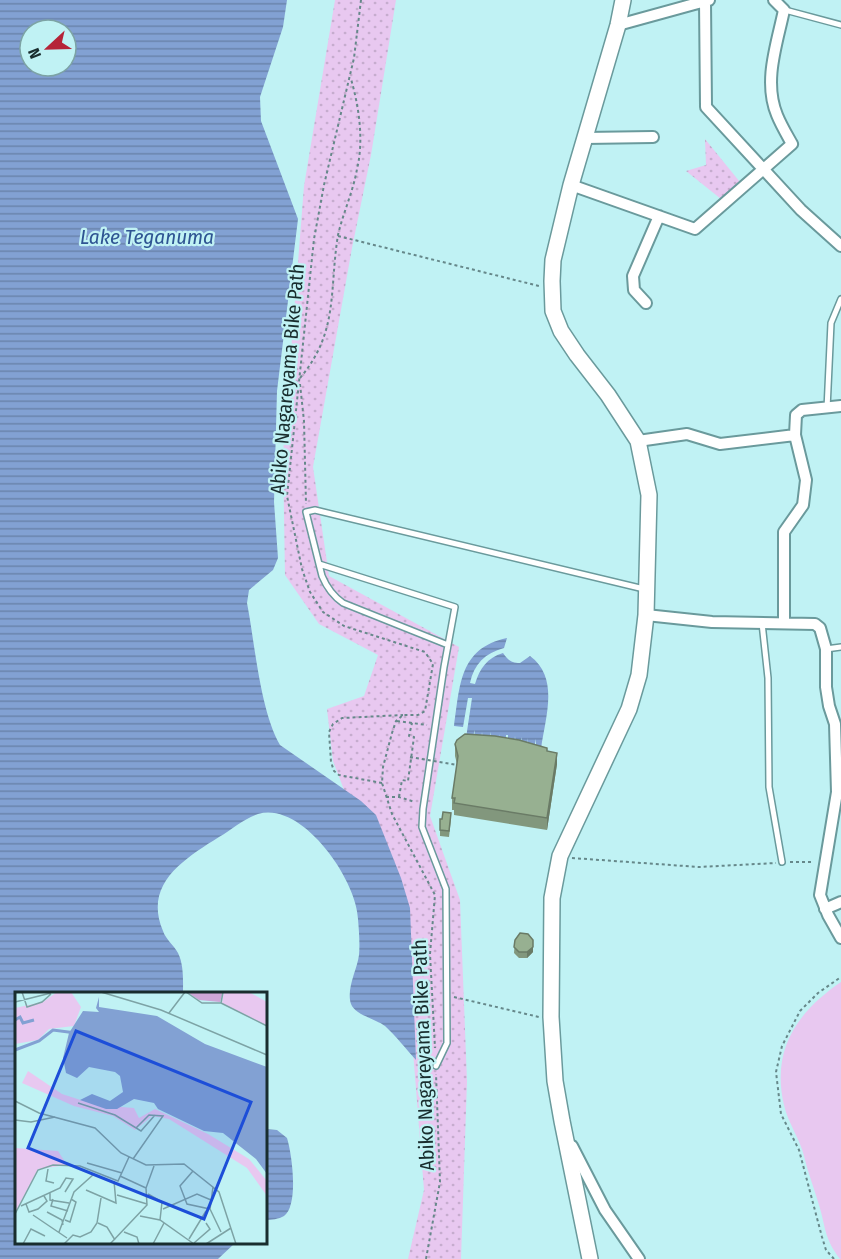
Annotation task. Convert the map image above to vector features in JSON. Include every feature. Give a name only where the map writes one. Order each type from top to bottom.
[{"type":"street","points":[[590,1259],[555,1081],[551,1017],[552,898],[560,856],[630,708],[639,675],[646,615],[649,495],[638,441],[608,395],[561,331],[554,311],[552,289],[553,260],[571,185],[618,25],[623,0]]},
{"type":"street","points":[[571,185],[695,229],[765,169],[792,144],[776,115],[771,82],[784,10],[774,0]]},
{"type":"street","points":[[618,25],[707,1],[706,107],[801,210],[841,246]]},
{"type":"street","points":[[585,138],[653,137]]},
{"type":"street","points":[[646,303],[634,290],[633,276],[659,216]]},
{"type":"street","points":[[784,623],[784,532],[803,505],[806,480],[795,435],[796,415],[802,410],[841,406]]},
{"type":"street","points":[[638,441],[687,434],[720,444],[795,435]]},
{"type":"street","points":[[646,615],[712,622],[815,624],[820,628],[826,649],[826,687],[835,724],[839,792],[820,895],[841,938]]},
{"type":"street","points":[[825,909],[841,902]]},
{"type":"street","points":[[562,1121],[589,1182],[605,1210],[639,1259]]},
{"type":"lane","points":[[784,10],[841,25]]},
{"type":"lane","points":[[827,409],[831,323],[841,299]]},
{"type":"lane","points":[[448,645],[343,603],[326,586],[306,512],[315,510],[646,590]]},
{"type":"lane","points":[[319,564],[455,608],[422,827],[446,889],[447,1043],[436,1066]]},
{"type":"lane","points":[[762,623],[768,678],[769,787],[782,862]]},
{"type":"lane","points":[[826,649],[841,647]]},
{"type":"path","name":"Abiko Nagareyama Bike Path","points":[[361,0],[354,58],[324,185],[314,239],[287,496],[302,569],[310,592],[323,612],[344,626],[425,652],[433,664],[425,711],[418,715],[403,715],[396,721],[382,767],[382,783],[392,814],[435,895],[430,954],[440,1182],[426,1259]]},
{"type":"path","points":[[306,512],[304,421],[299,379],[311,365],[329,324],[338,236],[357,170],[361,141],[356,96],[350,76]]},
{"type":"path","points":[[338,236],[552,289]]},
{"type":"path","points":[[382,783],[339,775],[334,771],[331,762],[329,732],[333,724],[342,718],[403,715]]},
{"type":"path","points":[[396,721],[424,724]]},
{"type":"path","points":[[399,797],[402,780],[408,781],[414,737],[409,736],[412,723]]},
{"type":"path","points":[[410,757],[457,765]]},
{"type":"path","points":[[386,797],[399,797],[412,801]]},
{"type":"path","points":[[560,856],[574,859],[699,867],[782,862],[826,863]]},
{"type":"path","points":[[834,1259],[826,1250],[799,1150],[781,1114],[776,1072],[782,1046],[800,1011],[818,993],[841,977]]},
{"type":"path","points":[[446,996],[544,1018],[551,1017]]},
{"type":"shaded area","points":[[335,0],[396,0],[371,155],[313,467],[329,576],[459,647],[430,816],[460,900],[467,1081],[461,1259],[408,1259],[424,1190],[405,950],[333,761],[327,709],[364,696],[378,655],[319,624],[285,575],[283,453],[304,186]]},
{"type":"shaded area","points":[[705,139],[744,187],[726,203],[686,171],[706,165]]},
{"type":"shaded area","points":[[841,982],[840,1259],[826,1233],[802,1150],[786,1112],[781,1085],[781,1067],[791,1034],[800,1020],[812,1006]]},
{"type":"water","name":"Lake Teganuma","points":[[0,0],[287,0],[283,27],[260,97],[261,121],[298,219],[277,391],[274,502],[278,558],[273,570],[249,590],[247,603],[263,696],[273,731],[280,745],[361,801],[376,815],[401,878],[410,908],[416,1060],[385,1026],[353,1008],[350,998],[351,986],[359,955],[359,942],[355,903],[348,885],[338,866],[309,831],[275,813],[258,814],[243,821],[193,854],[170,875],[163,886],[158,900],[158,914],[164,934],[180,958],[183,992],[15,992],[15,1244],[234,1244],[218,1259],[0,1259]]},
{"type":"water","points":[[507,638],[504,648],[481,660],[474,670],[470,683],[475,684],[485,664],[497,655],[503,653],[510,661],[520,663],[530,656],[545,675],[548,687],[547,712],[541,749],[536,748],[536,739],[534,748],[528,747],[528,738],[527,747],[522,746],[522,737],[520,746],[516,745],[515,736],[514,745],[508,744],[508,735],[506,735],[506,744],[499,743],[500,734],[498,743],[491,742],[491,732],[489,741],[483,740],[482,732],[481,740],[474,739],[475,730],[472,739],[466,738],[472,698],[468,698],[463,727],[454,726],[461,683],[471,660],[479,650]]},
{"type":"water","points":[[267,1129],[277,1130],[287,1138],[291,1155],[292,1201],[284,1216],[267,1220]]},
{"type":"building","points":[[465,734],[519,740],[557,753],[547,818],[454,803],[455,798],[452,798],[458,756],[455,744]]},
{"type":"building","points":[[443,812],[451,813],[449,831],[440,830],[440,819],[442,819]]},
{"type":"building","points":[[520,933],[528,934],[533,940],[533,947],[527,952],[519,952],[514,947],[515,940]]}]
